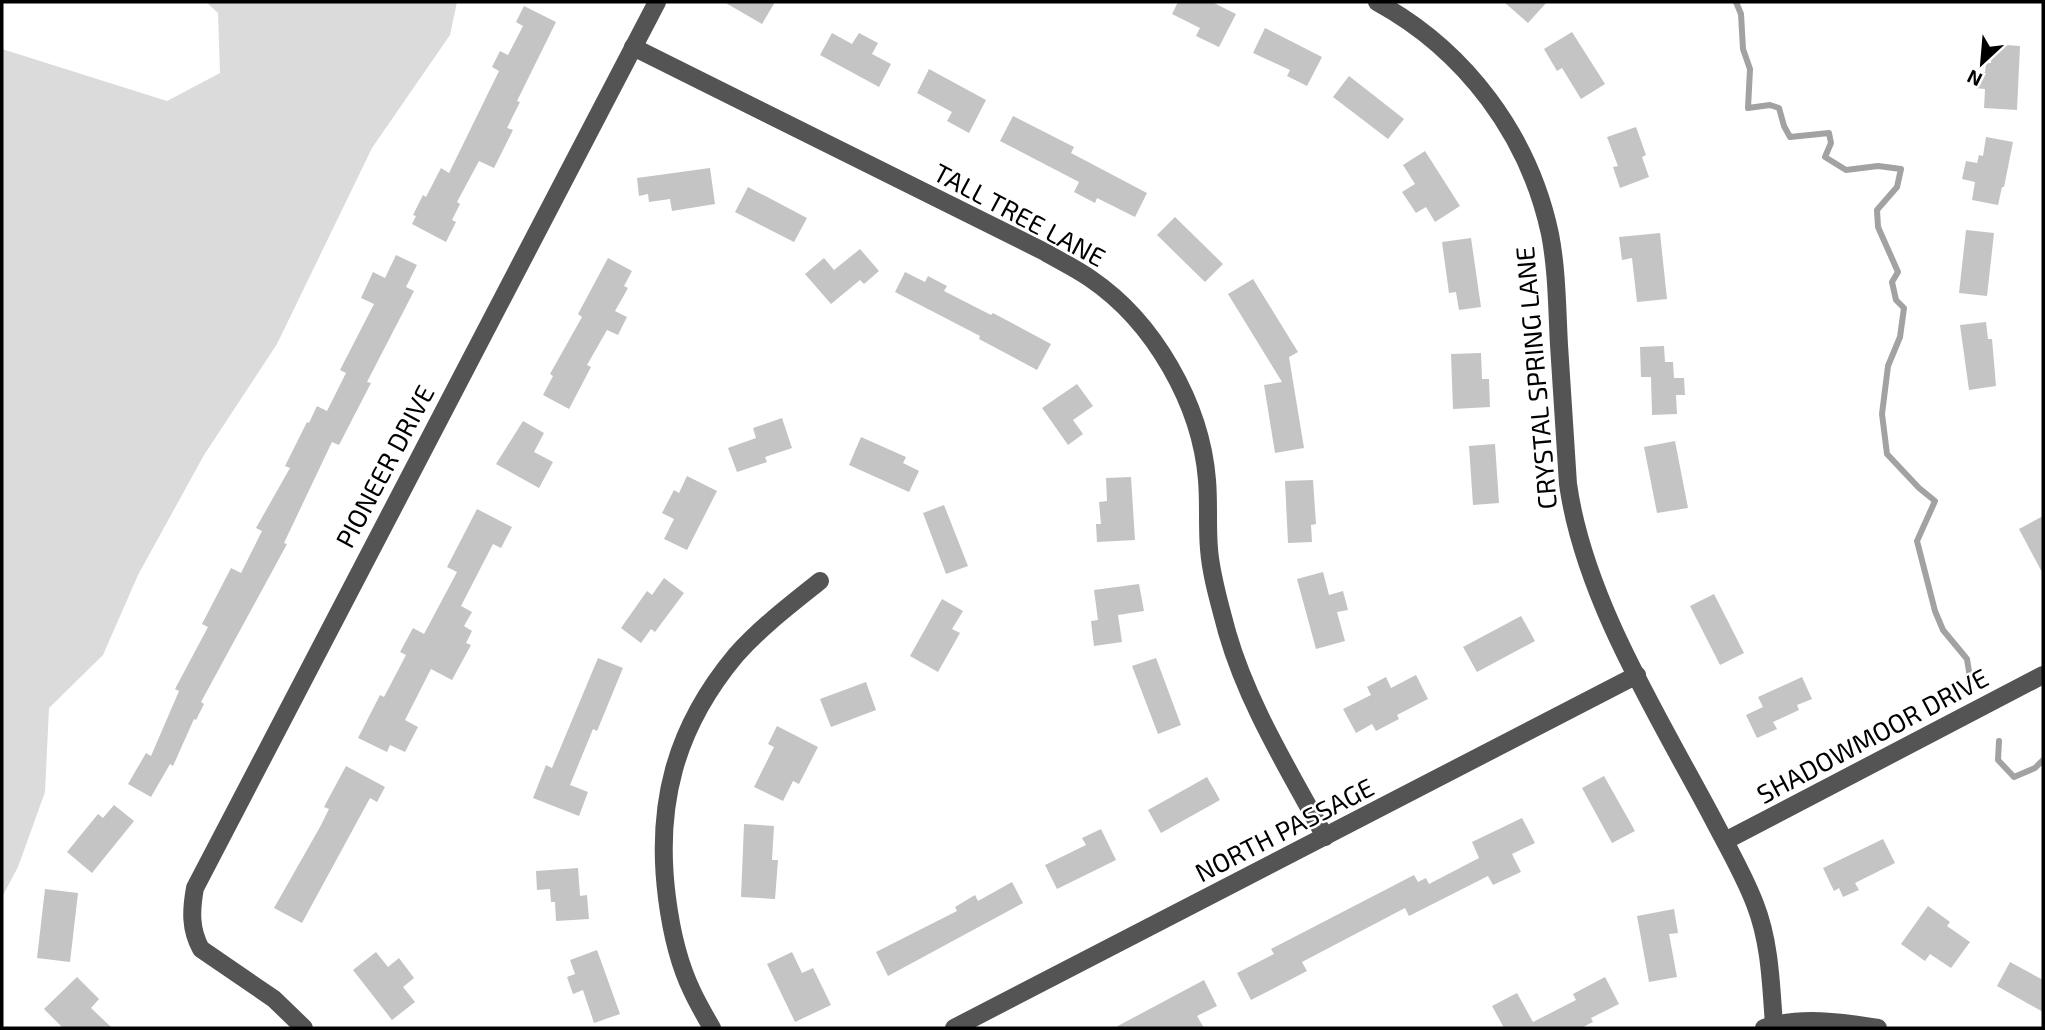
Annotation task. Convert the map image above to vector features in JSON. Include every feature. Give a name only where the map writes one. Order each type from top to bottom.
[{"type":"street","name":"PIONEER DRIVE","points":[[303,1028],[274,999],[211,958],[201,948],[194,936],[191,908],[195,888],[657,2]]},
{"type":"street","name":"CRYSTAL SPRING LANE","points":[[1377,2],[1403,16],[1460,64],[1484,92],[1528,161],[1543,208],[1555,269],[1572,513],[1598,594],[1755,904],[1770,971],[1769,1026]]},
{"type":"street","name":"TALL TREE LANE","points":[[633,47],[1045,253],[1091,279],[1133,317],[1173,372],[1199,434],[1207,478],[1209,550],[1222,610],[1240,671],[1252,701],[1325,837]]},
{"type":"street","points":[[712,1028],[691,989],[677,950],[670,919],[663,834],[667,792],[677,754],[709,691],[766,623],[820,581]]},
{"type":"street","name":"NORTH PASSAGE","points":[[954,1028],[1637,675]]},
{"type":"street","name":"SHADOWMOOR DRIVE","points":[[1725,841],[2043,675]]},
{"type":"street","points":[[1769,1026],[1829,1022],[1878,1028]]},
{"type":"shaded area","points":[[206,2],[457,2],[450,35],[372,148],[277,344],[204,455],[138,575],[103,655],[49,708],[45,792],[18,867],[2,897],[2,49],[167,101],[220,73],[218,13]]},
{"type":"building","points":[[724,2],[775,2],[762,24]]},
{"type":"building","points":[[1178,2],[1212,2],[1236,14],[1219,47],[1196,36],[1200,28],[1172,14]]},
{"type":"building","points":[[1504,2],[1547,2],[1528,23]]},
{"type":"building","points":[[524,6],[556,22],[517,101],[520,102],[507,128],[513,130],[494,168],[479,161],[457,202],[460,204],[452,220],[456,222],[446,242],[412,224],[416,216],[413,215],[441,168],[449,173],[499,71],[492,67],[500,51],[508,55],[523,26],[516,22]]},
{"type":"building","points":[[1265,28],[1322,57],[1307,86],[1287,76],[1290,70],[1253,53]]},
{"type":"building","points":[[1572,32],[1605,84],[1581,99],[1562,68],[1557,71],[1544,49]]},
{"type":"building","points":[[832,33],[852,44],[859,33],[878,43],[872,54],[891,64],[879,87],[820,55]]},
{"type":"building","points":[[1992,44],[2020,46],[2017,110],[1984,108],[1985,89],[1974,88],[1975,71],[1985,72],[1986,63],[1991,63]]},
{"type":"building","points":[[929,69],[986,100],[969,133],[947,121],[952,112],[917,93]]},
{"type":"building","points":[[1349,76],[1404,119],[1388,139],[1333,97]]},
{"type":"building","points":[[1013,116],[1074,147],[1071,153],[1147,193],[1135,217],[1097,198],[1095,203],[1074,192],[1079,182],[1000,141]]},
{"type":"building","points":[[1636,127],[1646,155],[1642,157],[1649,177],[1620,188],[1613,167],[1618,166],[1607,137]]},
{"type":"building","points":[[1986,137],[2013,142],[1998,205],[1972,200],[1975,182],[1962,179],[1966,161],[1977,163],[1979,155],[1983,156]]},
{"type":"building","points":[[1425,151],[1460,206],[1435,222],[1426,207],[1416,213],[1402,192],[1415,184],[1403,165]]},
{"type":"building","points":[[710,168],[715,204],[672,211],[670,199],[649,202],[648,194],[639,196],[637,178]]},
{"type":"building","points":[[748,187],[807,218],[794,242],[735,212]]},
{"type":"building","points":[[1175,217],[1223,264],[1205,282],[1157,235]]},
{"type":"building","points":[[1966,230],[1994,233],[1987,296],[1959,293]]},
{"type":"building","points":[[1660,233],[1667,299],[1637,302],[1632,258],[1622,260],[1619,237]]},
{"type":"building","points":[[1471,238],[1481,307],[1459,310],[1456,292],[1449,293],[1442,242]]},
{"type":"building","points":[[860,249],[879,271],[864,284],[860,280],[831,304],[805,274],[824,258],[834,270]]},
{"type":"building","points":[[396,255],[417,265],[406,287],[414,291],[367,382],[371,383],[339,445],[332,442],[284,543],[287,544],[201,702],[204,704],[196,720],[194,719],[173,766],[170,764],[151,797],[128,784],[146,753],[151,756],[179,691],[175,689],[208,627],[202,624],[231,568],[241,573],[262,531],[256,528],[290,468],[285,466],[307,422],[309,423],[317,406],[327,411],[346,373],[340,370],[374,304],[361,298],[373,272],[385,278]]},
{"type":"building","points":[[608,258],[632,271],[624,286],[628,288],[615,311],[627,317],[618,335],[607,330],[587,365],[591,367],[569,409],[543,395],[553,376],[550,374],[582,317],[578,314]]},
{"type":"building","points":[[905,272],[925,282],[928,276],[947,286],[944,291],[1051,344],[1037,370],[979,339],[980,336],[895,292]]},
{"type":"building","points":[[1253,279],[1298,352],[1289,357],[1304,448],[1275,453],[1264,385],[1282,382],[1228,294]]},
{"type":"building","points":[[1986,322],[1988,339],[1992,339],[1996,386],[1969,390],[1960,325]]},
{"type":"building","points":[[1664,346],[1665,362],[1673,362],[1674,378],[1684,378],[1685,395],[1676,395],[1677,414],[1652,415],[1651,377],[1641,377],[1640,347]]},
{"type":"building","points":[[1481,353],[1482,379],[1489,379],[1490,407],[1453,409],[1451,354]]},
{"type":"building","points":[[1077,384],[1093,406],[1073,420],[1083,434],[1068,445],[1042,408]]},
{"type":"building","points":[[782,418],[792,448],[765,457],[767,462],[737,472],[728,448],[756,438],[753,428]]},
{"type":"building","points":[[523,421],[544,433],[534,452],[553,462],[539,488],[496,464]]},
{"type":"building","points":[[861,437],[906,457],[903,463],[919,471],[909,492],[849,465]]},
{"type":"building","points":[[1675,441],[1688,508],[1657,513],[1644,447]]},
{"type":"building","points":[[1495,444],[1499,503],[1473,505],[1469,446]]},
{"type":"building","points":[[687,476],[717,491],[687,550],[664,539],[674,519],[662,513],[674,490],[679,493]]},
{"type":"building","points":[[1131,477],[1135,540],[1097,542],[1096,524],[1101,524],[1099,502],[1107,501],[1106,478]]},
{"type":"building","points":[[1313,480],[1316,524],[1311,525],[1312,542],[1288,543],[1285,481]]},
{"type":"building","points":[[944,505],[968,566],[946,574],[923,513]]},
{"type":"building","points":[[477,509],[512,527],[501,548],[493,544],[461,606],[472,612],[464,626],[472,631],[466,643],[471,645],[452,680],[431,669],[405,720],[418,727],[405,752],[390,745],[387,752],[358,738],[380,695],[384,697],[406,655],[400,652],[413,628],[424,634],[457,572],[447,567]]},
{"type":"building","points":[[2043,516],[2043,574],[2019,529]]},
{"type":"building","points":[[1323,572],[1329,595],[1343,591],[1348,610],[1337,612],[1345,641],[1316,649],[1297,579]]},
{"type":"building","points":[[664,578],[684,593],[655,632],[651,629],[641,643],[621,628],[647,591],[652,595]]},
{"type":"building","points":[[1139,584],[1144,611],[1118,615],[1122,642],[1094,646],[1091,621],[1098,620],[1094,590]]},
{"type":"building","points":[[1714,594],[1744,653],[1720,665],[1690,606]]},
{"type":"building","points":[[942,599],[963,611],[952,629],[960,633],[938,672],[910,656]]},
{"type":"building","points":[[1521,616],[1535,641],[1477,672],[1463,647]]},
{"type":"building","points":[[598,658],[623,668],[597,731],[593,729],[570,785],[588,792],[579,816],[533,798],[546,765],[552,768]]},
{"type":"building","points":[[1156,658],[1181,725],[1158,734],[1132,666]]},
{"type":"building","points":[[1416,675],[1428,699],[1397,715],[1399,719],[1376,731],[1372,724],[1356,733],[1343,709],[1371,695],[1367,687],[1386,677],[1391,688]]},
{"type":"building","points":[[1802,677],[1812,699],[1797,705],[1799,710],[1773,722],[1777,729],[1757,738],[1746,715],[1763,707],[1758,697]]},
{"type":"building","points":[[866,682],[876,710],[831,727],[820,699]]},
{"type":"building","points":[[777,726],[818,747],[799,784],[793,781],[783,801],[754,787],[774,747],[768,744]]},
{"type":"building","points":[[346,766],[385,787],[377,802],[370,798],[302,923],[274,908],[320,827],[329,809],[324,807]]},
{"type":"building","points":[[1604,776],[1635,831],[1612,843],[1582,788]]},
{"type":"building","points":[[1207,777],[1220,800],[1161,833],[1148,810]]},
{"type":"building","points":[[114,805],[134,821],[92,873],[67,852],[98,814],[103,818]]},
{"type":"building","points":[[1522,818],[1535,843],[1512,854],[1521,872],[1493,885],[1488,876],[1409,916],[1405,908],[1302,962],[1307,971],[1251,1000],[1237,973],[1274,954],[1271,949],[1414,875],[1418,882],[1426,878],[1429,884],[1479,858],[1472,842]]},
{"type":"building","points":[[744,824],[774,826],[772,860],[778,860],[775,899],[741,897]]},
{"type":"building","points":[[1101,829],[1116,860],[1057,889],[1045,865],[1086,845],[1082,838]]},
{"type":"building","points":[[1883,839],[1895,863],[1855,883],[1859,890],[1843,897],[1839,888],[1834,891],[1823,868]]},
{"type":"building","points":[[578,868],[580,896],[587,895],[589,919],[556,921],[555,902],[551,902],[550,889],[537,890],[536,871]]},
{"type":"building","points":[[1012,882],[1023,903],[888,976],[876,952],[957,911],[955,907],[975,895],[978,901]]},
{"type":"building","points":[[45,889],[78,893],[70,962],[37,958]]},
{"type":"building","points":[[1928,906],[1950,922],[1947,926],[1970,942],[1951,968],[1930,954],[1925,961],[1901,944]]},
{"type":"building","points":[[1674,909],[1678,933],[1669,934],[1677,977],[1649,982],[1637,916]]},
{"type":"building","points":[[597,950],[620,1014],[594,1023],[583,990],[573,994],[567,977],[575,974],[570,960]]},
{"type":"building","points":[[376,952],[388,967],[399,958],[414,978],[403,987],[415,1002],[392,1020],[353,970]]},
{"type":"building","points":[[792,952],[802,973],[813,968],[831,1005],[795,1022],[767,964]]},
{"type":"building","points":[[2010,962],[2043,980],[2043,1012],[1997,986]]},
{"type":"building","points":[[77,977],[99,999],[91,1008],[112,1028],[63,1028],[44,1009]]},
{"type":"building","points":[[1605,977],[1619,1004],[1591,1018],[1593,1022],[1581,1028],[1504,1028],[1492,1006],[1517,993],[1533,1022],[1576,1000],[1573,994]]},
{"type":"building","points":[[1204,980],[1217,1006],[1197,1016],[1204,1028],[1114,1028]]},
{"type":"waterway","points":[[1736,2],[1741,14],[1743,49],[1750,69],[1748,108],[1770,105],[1779,108],[1790,137],[1829,133],[1831,143],[1825,157],[1846,170],[1878,166],[1901,169],[1897,187],[1877,210],[1878,227],[1898,272],[1892,282],[1896,300],[1904,308],[1900,337],[1888,366],[1882,414],[1887,454],[1935,501],[1917,541],[1935,611],[1943,630],[1967,659],[1970,678]]},
{"type":"waterway","points":[[1999,741],[1998,760],[2014,777],[2035,768],[2043,760]]}]
